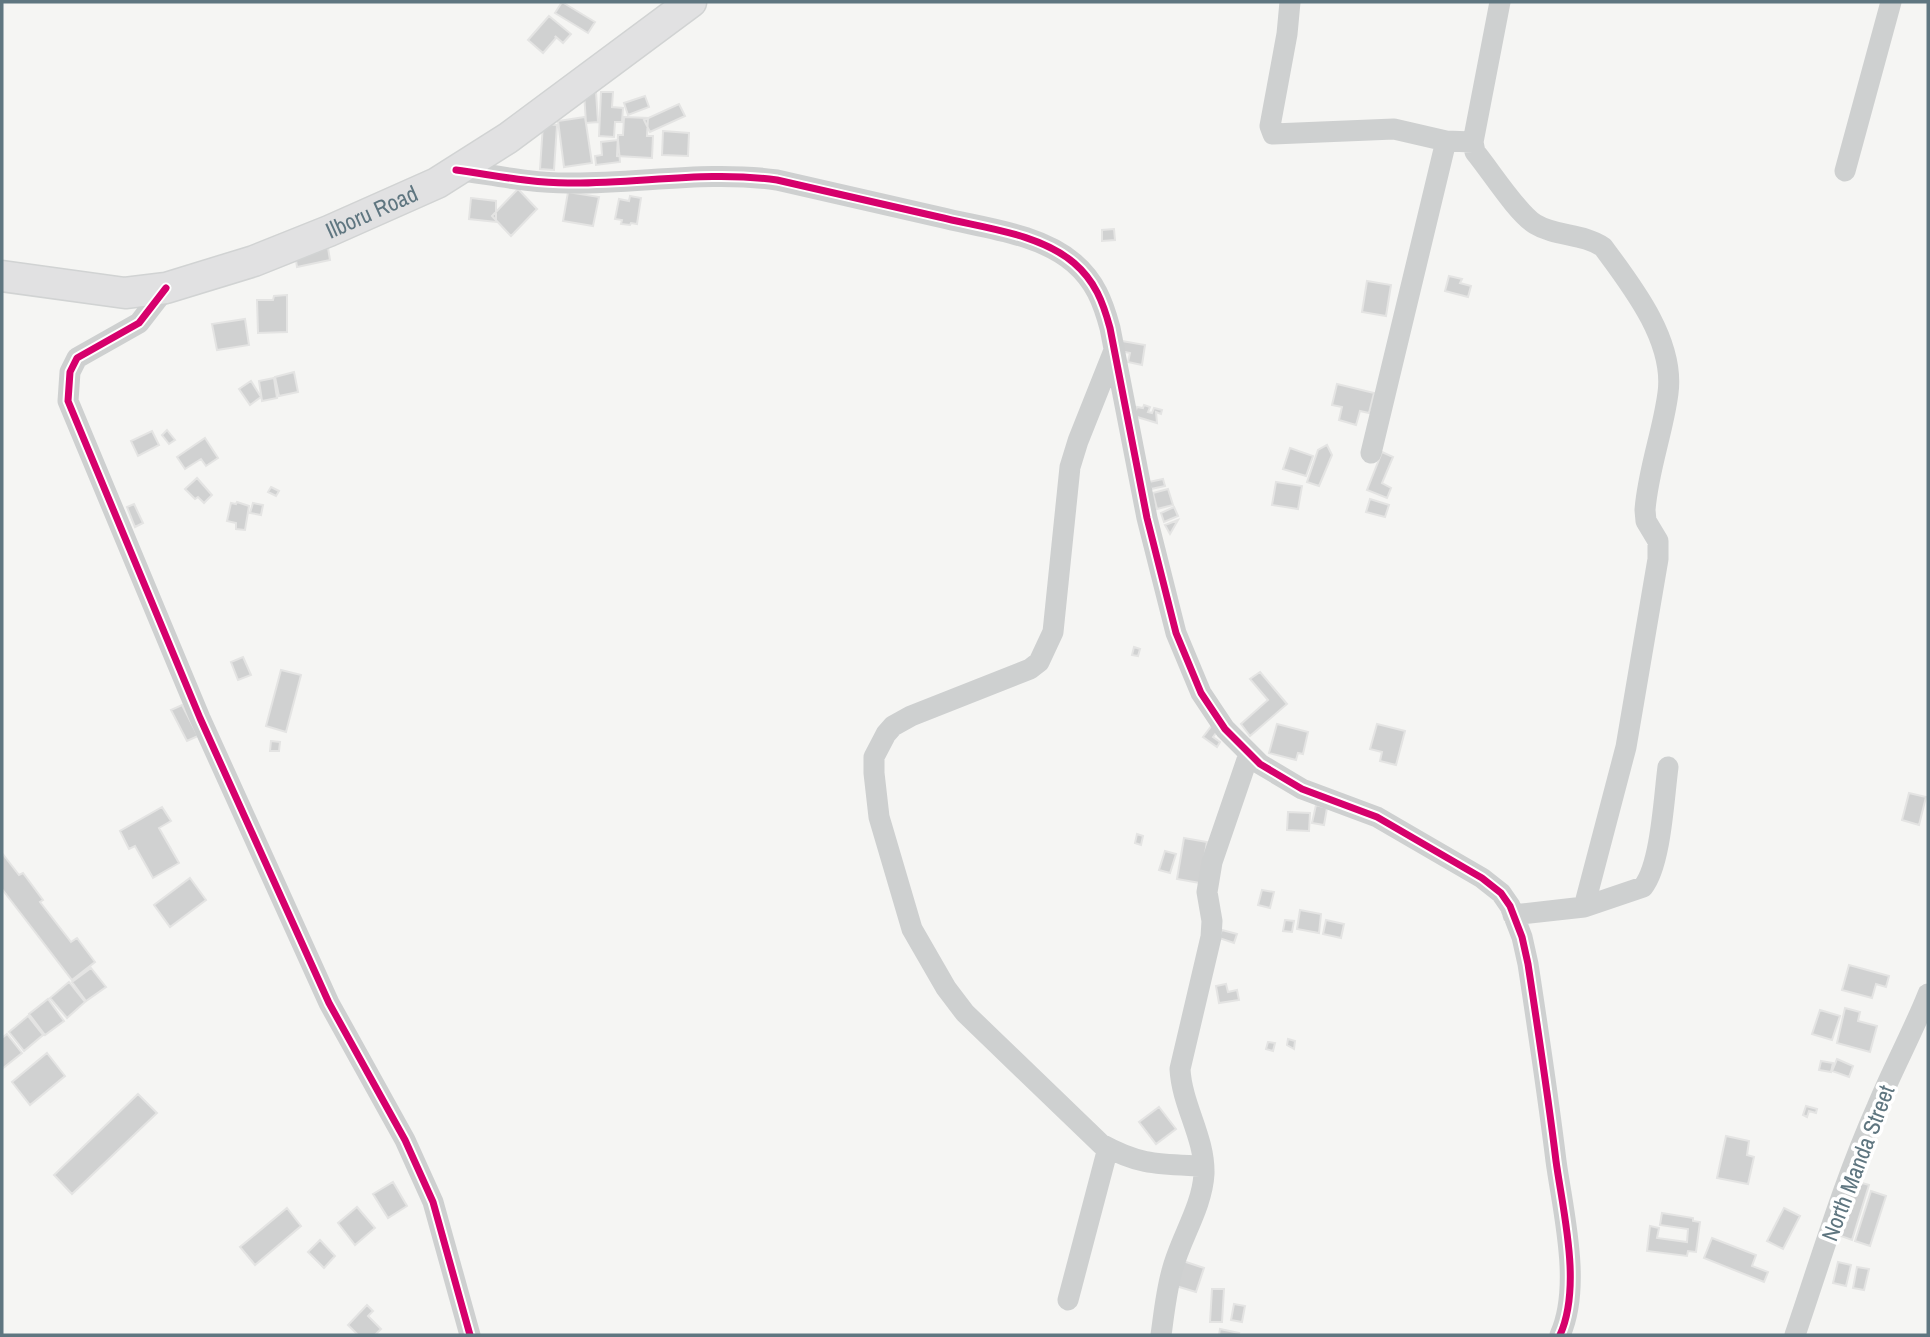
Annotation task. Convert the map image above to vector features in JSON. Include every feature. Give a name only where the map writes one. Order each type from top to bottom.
[{"type":"street","name":"Ilboru Road","points":[[2,276],[125,293],[166,288],[254,261],[424,189],[508,138],[691,2]]},
{"type":"street","points":[[1290,2],[1287,34],[1270,126],[1273,134],[1394,129],[1446,141],[1473,142]]},
{"type":"street","points":[[1500,2],[1473,142],[1475,152],[1534,224],[1550,231],[1594,240],[1603,247],[1657,327],[1666,361],[1669,390],[1645,510],[1646,521],[1658,541],[1658,559],[1626,747],[1584,907]]},
{"type":"street","points":[[1845,171],[1891,2]]},
{"type":"street","points":[[1371,453],[1446,141]]},
{"type":"street","points":[[456,170],[569,184],[748,176],[777,180],[1018,236],[1057,251],[1075,264],[1091,281],[1102,299],[1147,518],[1176,634],[1201,693],[1225,729],[1260,764],[1302,789],[1377,817],[1482,878],[1501,893],[1513,915],[1522,937],[1528,964],[1569,1249],[1568,1302],[1560,1335]]},
{"type":"street","points":[[166,288],[139,323],[77,358],[70,372],[68,401],[200,718],[328,1003],[405,1140],[433,1202],[470,1335]]},
{"type":"street","points":[[1114,352],[1070,467],[1058,602],[1053,632],[1045,652],[1039,662],[1030,669],[911,716],[893,726],[874,757],[874,773],[879,817],[912,929],[946,988],[965,1013],[1101,1144],[1139,1162],[1203,1166]]},
{"type":"street","points":[[1161,1335],[1172,1271],[1200,1195],[1203,1166],[1202,1147],[1186,1104],[1180,1069],[1211,937],[1212,921],[1207,892],[1212,862],[1249,754]]},
{"type":"street","points":[[1513,915],[1584,907],[1635,891],[1648,880],[1662,819],[1668,766]]},
{"type":"street","name":"North Manda Street","points":[[1795,1335],[1854,1164],[1928,994]]},
{"type":"street","points":[[1068,1300],[1108,1148]]},
{"type":"building","points":[[562,2],[595,22],[588,33],[555,13]]},
{"type":"building","points":[[549,16],[571,34],[563,43],[555,36],[543,53],[528,40]]},
{"type":"building","points":[[596,92],[598,122],[586,123],[584,93]]},
{"type":"building","points":[[601,92],[613,92],[612,107],[623,108],[622,122],[615,122],[614,137],[599,136]]},
{"type":"building","points":[[645,96],[649,107],[628,115],[624,103]]},
{"type":"building","points":[[679,104],[685,116],[650,132],[644,120]]},
{"type":"building","points":[[585,117],[592,163],[564,167],[558,121]]},
{"type":"building","points":[[624,117],[648,118],[647,136],[653,136],[652,158],[617,156],[618,135],[623,135]]},
{"type":"building","points":[[543,124],[557,125],[554,170],[540,169]]},
{"type":"building","points":[[663,131],[689,133],[688,156],[662,155]]},
{"type":"building","points":[[618,140],[620,162],[596,165],[595,156],[602,155],[601,142]]},
{"type":"building","points":[[518,189],[537,209],[511,236],[492,216]]},
{"type":"building","points":[[568,192],[599,197],[593,226],[563,221]]},
{"type":"building","points":[[630,196],[641,198],[637,224],[621,224],[622,220],[615,219],[619,199],[629,201]]},
{"type":"building","points":[[471,198],[496,201],[496,222],[469,219]]},
{"type":"building","points":[[1114,229],[1115,240],[1102,241],[1102,230]]},
{"type":"building","points":[[328,248],[330,260],[297,267],[295,254]]},
{"type":"building","points":[[1449,276],[1462,279],[1460,283],[1471,286],[1468,297],[1445,291]]},
{"type":"building","points":[[1367,281],[1391,285],[1386,316],[1362,312]]},
{"type":"building","points":[[287,295],[287,332],[258,333],[257,300],[273,300],[274,296]]},
{"type":"building","points":[[245,319],[249,345],[217,350],[212,324]]},
{"type":"building","points":[[1122,341],[1145,345],[1142,365],[1128,362],[1130,353],[1120,351]]},
{"type":"building","points":[[294,372],[298,392],[279,396],[275,377]]},
{"type":"building","points":[[274,378],[277,398],[262,401],[259,381]]},
{"type":"building","points":[[251,381],[261,397],[250,405],[239,389]]},
{"type":"building","points":[[1337,384],[1374,393],[1369,413],[1360,411],[1356,425],[1339,420],[1342,407],[1332,405]]},
{"type":"building","points":[[1144,405],[1150,407],[1148,412],[1152,413],[1154,408],[1162,410],[1161,414],[1156,412],[1157,423],[1134,416],[1137,407],[1143,408]]},
{"type":"building","points":[[167,430],[175,440],[169,444],[162,435]]},
{"type":"building","points":[[152,431],[159,445],[138,456],[131,441]]},
{"type":"building","points":[[205,438],[218,458],[206,466],[201,459],[185,469],[177,457]]},
{"type":"building","points":[[1327,445],[1332,455],[1319,486],[1307,482],[1318,450]]},
{"type":"building","points":[[1290,448],[1313,456],[1306,476],[1283,469]]},
{"type":"building","points":[[1382,452],[1393,457],[1382,483],[1391,488],[1387,498],[1367,490]]},
{"type":"building","points":[[197,478],[212,495],[204,503],[198,497],[195,499],[185,489]]},
{"type":"building","points":[[1163,479],[1165,486],[1151,489],[1149,482]]},
{"type":"building","points":[[1276,482],[1302,486],[1298,509],[1272,505]]},
{"type":"building","points":[[271,487],[279,491],[276,496],[268,492]]},
{"type":"building","points":[[1168,489],[1173,505],[1157,509],[1153,493]]},
{"type":"building","points":[[1370,499],[1389,505],[1385,517],[1366,512]]},
{"type":"building","points":[[231,503],[249,506],[245,530],[236,529],[236,523],[227,521]]},
{"type":"building","points":[[253,503],[263,505],[261,515],[250,513]]},
{"type":"building","points":[[134,504],[143,523],[135,527],[127,507]]},
{"type":"building","points":[[1174,507],[1178,516],[1164,522],[1161,513]]},
{"type":"building","points":[[1178,520],[1170,534],[1165,525]]},
{"type":"building","points":[[1134,647],[1140,649],[1138,656],[1132,655]]},
{"type":"building","points":[[243,657],[251,675],[238,680],[231,662]]},
{"type":"building","points":[[281,670],[301,675],[286,732],[266,726]]},
{"type":"building","points":[[1260,672],[1287,704],[1250,736],[1241,724],[1268,700],[1250,679]]},
{"type":"building","points":[[182,705],[198,736],[187,741],[171,710]]},
{"type":"building","points":[[1213,724],[1219,729],[1213,737],[1220,742],[1217,747],[1203,737]]},
{"type":"building","points":[[1277,724],[1308,732],[1303,754],[1298,753],[1296,760],[1269,753]]},
{"type":"building","points":[[1377,724],[1405,731],[1396,765],[1380,761],[1382,752],[1370,749]]},
{"type":"building","points":[[271,741],[280,742],[279,751],[270,751]]},
{"type":"building","points":[[1909,793],[1926,797],[1919,825],[1902,820]]},
{"type":"building","points":[[1316,805],[1327,808],[1324,825],[1312,823]]},
{"type":"building","points":[[162,807],[171,821],[159,828],[179,863],[153,878],[135,846],[129,849],[120,831]]},
{"type":"building","points":[[1288,812],[1310,813],[1309,831],[1287,830]]},
{"type":"building","points":[[1137,834],[1143,836],[1141,845],[1135,843]]},
{"type":"building","points":[[1184,838],[1207,842],[1200,883],[1177,879]]},
{"type":"building","points":[[1165,851],[1176,854],[1170,873],[1159,870]]},
{"type":"building","points":[[2,853],[19,875],[23,873],[43,900],[40,902],[71,942],[77,938],[95,962],[72,980],[2,889]]},
{"type":"building","points":[[190,878],[206,900],[170,927],[154,905]]},
{"type":"building","points":[[1262,890],[1274,892],[1270,908],[1258,905]]},
{"type":"building","points":[[1300,910],[1321,914],[1319,933],[1297,929]]},
{"type":"building","points":[[1285,920],[1294,921],[1292,932],[1283,931]]},
{"type":"building","points":[[1326,920],[1344,924],[1341,938],[1323,934]]},
{"type":"building","points":[[1222,930],[1237,934],[1234,943],[1219,938]]},
{"type":"building","points":[[1849,965],[1889,976],[1886,987],[1876,984],[1872,998],[1842,990]]},
{"type":"building","points":[[91,968],[106,987],[86,1001],[72,982]]},
{"type":"building","points":[[69,982],[85,1002],[67,1018],[50,998]]},
{"type":"building","points":[[1226,984],[1228,992],[1237,990],[1239,1000],[1219,1003],[1216,986]]},
{"type":"building","points":[[48,999],[64,1021],[45,1035],[29,1014]]},
{"type":"building","points":[[1845,1008],[1860,1012],[1858,1021],[1877,1026],[1870,1052],[1837,1043]]},
{"type":"building","points":[[1820,1010],[1840,1016],[1832,1040],[1812,1034]]},
{"type":"building","points":[[28,1016],[43,1035],[24,1051],[9,1032]]},
{"type":"building","points":[[7,1034],[22,1053],[2,1069],[2,1038]]},
{"type":"building","points":[[1288,1039],[1295,1041],[1294,1049],[1287,1045]]},
{"type":"building","points":[[1268,1042],[1275,1043],[1273,1051],[1266,1049]]},
{"type":"building","points":[[47,1053],[65,1076],[30,1105],[12,1082]]},
{"type":"building","points":[[1837,1059],[1853,1066],[1849,1077],[1832,1071]]},
{"type":"building","points":[[1821,1061],[1833,1063],[1831,1072],[1819,1070]]},
{"type":"building","points":[[138,1094],[157,1113],[72,1194],[54,1175]]},
{"type":"building","points":[[1806,1106],[1817,1109],[1816,1113],[1809,1111],[1807,1117],[1803,1115]]},
{"type":"building","points":[[1159,1107],[1176,1129],[1156,1144],[1139,1122]]},
{"type":"building","points":[[1726,1136],[1749,1141],[1747,1155],[1754,1157],[1748,1184],[1717,1178]]},
{"type":"building","points":[[1855,1181],[1869,1185],[1852,1240],[1838,1235]]},
{"type":"building","points":[[393,1182],[407,1206],[388,1218],[373,1194]]},
{"type":"building","points":[[1871,1191],[1886,1196],[1870,1246],[1855,1241]]},
{"type":"building","points":[[357,1207],[375,1228],[355,1245],[338,1223]]},
{"type":"building","points":[[287,1208],[301,1226],[255,1265],[240,1247]]},
{"type":"building","points":[[1784,1208],[1800,1216],[1783,1249],[1767,1241]]},
{"type":"building","points":[[1662,1213],[1693,1218],[1693,1221],[1700,1222],[1696,1252],[1688,1251],[1687,1256],[1647,1251],[1650,1226],[1659,1228],[1657,1238],[1687,1242],[1688,1229],[1660,1225]]},
{"type":"building","points":[[1712,1238],[1756,1255],[1752,1266],[1768,1272],[1764,1282],[1704,1258]]},
{"type":"building","points":[[320,1240],[335,1256],[324,1268],[308,1252]]},
{"type":"building","points":[[1183,1261],[1204,1268],[1196,1292],[1176,1286]]},
{"type":"building","points":[[1838,1262],[1851,1265],[1846,1286],[1833,1283]]},
{"type":"building","points":[[1857,1267],[1869,1269],[1864,1290],[1853,1288]]},
{"type":"building","points":[[1212,1289],[1224,1289],[1222,1322],[1210,1322]]},
{"type":"building","points":[[1234,1304],[1245,1306],[1242,1322],[1231,1320]]},
{"type":"building","points":[[367,1305],[373,1311],[368,1316],[381,1329],[375,1335],[358,1335],[348,1325]]},
{"type":"building","points":[[1220,1329],[1239,1333],[1219,1335]]},
{"type":"cycle path","points":[[456,170],[554,183],[725,176],[777,180],[1028,238],[1060,253],[1088,277],[1097,292],[1110,328],[1147,518],[1176,633],[1201,693],[1225,729],[1260,764],[1302,789],[1377,817],[1482,878],[1501,893],[1510,906],[1522,937],[1528,964],[1569,1249],[1570,1294],[1560,1335]]},
{"type":"cycle path","points":[[166,288],[139,323],[77,358],[70,372],[68,401],[200,718],[329,1003],[405,1140],[433,1202],[470,1335]]}]
